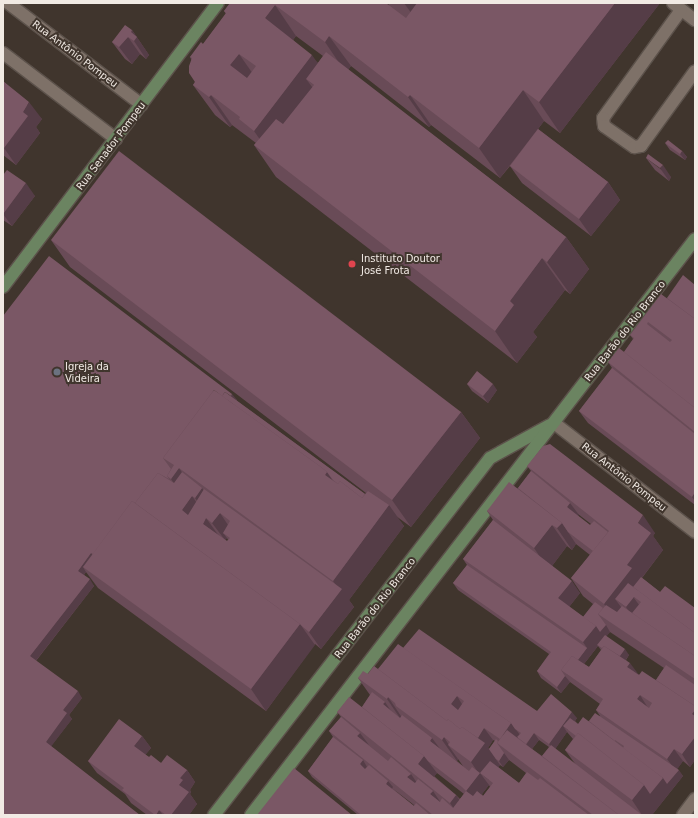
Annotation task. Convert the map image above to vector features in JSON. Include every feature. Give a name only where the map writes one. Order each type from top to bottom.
[{"type":"street","name":"Rua Antônio Pompeu","points":[[8,3],[142,105]]},
{"type":"street","name":"Rua Senador Pompeu","points":[[3,287],[116,140],[218,3]]},
{"type":"street","points":[[695,20],[677,6],[603,118],[604,126],[634,147],[641,146],[695,72]]},
{"type":"street","points":[[3,53],[116,140]]},
{"type":"street","name":"Rua Barão do Rio Branco","points":[[251,815],[695,240]]},
{"type":"street","name":"Rua Antônio Pompeu","points":[[554,423],[695,532]]},
{"type":"street","name":"Rua Barão do Rio Branco","points":[[214,815],[490,458],[554,423]]},
{"type":"street","points":[[683,815],[695,799]]},
{"type":"building","points":[[230,3],[386,3],[406,18],[417,3],[615,3],[539,102],[523,90],[479,148],[410,95],[408,97],[329,36],[325,42],[275,5],[265,18],[312,55],[254,131],[239,119],[240,117],[211,95],[209,97],[193,85],[195,82],[189,73],[189,66],[192,58],[190,57],[201,42],[203,44],[226,13],[224,11]],"holes":[[[239,54],[256,66],[247,78],[230,65]]]},
{"type":"building","points":[[125,25],[132,30],[131,32],[137,37],[134,41],[128,37],[119,47],[112,42]]},
{"type":"building","points":[[326,52],[566,237],[547,262],[542,258],[510,301],[514,305],[495,331],[254,145],[276,119],[283,124],[314,85],[306,79]]},
{"type":"building","points":[[3,81],[29,102],[23,112],[28,116],[4,148],[3,147]]},
{"type":"building","points":[[538,129],[608,182],[579,219],[510,166]]},
{"type":"building","points":[[668,140],[682,151],[680,154],[665,143]]},
{"type":"building","points":[[119,151],[461,412],[392,500],[51,240]]},
{"type":"building","points":[[648,154],[663,165],[660,168],[646,158]]},
{"type":"building","points":[[7,170],[26,183],[3,214],[3,175]]},
{"type":"building","points":[[49,256],[232,394],[231,396],[225,392],[222,396],[214,390],[163,458],[171,469],[167,476],[169,479],[158,473],[135,503],[132,501],[93,554],[91,553],[78,571],[90,579],[30,656],[78,691],[63,710],[67,713],[46,742],[140,815],[3,814],[3,316]]},
{"type":"building","points":[[683,275],[695,285],[695,319],[667,298]]},
{"type":"building","points":[[661,294],[695,319],[695,408],[624,352],[634,338],[630,335]],"holes":[[[648,322],[672,340],[670,342],[647,324]]]},
{"type":"building","points":[[619,348],[695,408],[695,432],[608,362]]},
{"type":"building","points":[[612,368],[695,434],[695,492],[692,497],[579,411]]},
{"type":"building","points":[[477,371],[493,384],[483,396],[467,384]]},
{"type":"building","points":[[214,390],[321,467],[327,472],[325,475],[338,484],[340,481],[362,498],[368,491],[389,505],[333,581],[179,468],[171,479],[167,476],[174,465],[163,458]]},
{"type":"building","points":[[225,392],[365,494],[362,498],[340,481],[338,484],[321,467],[222,396]]},
{"type":"building","points":[[550,444],[643,515],[638,523],[651,533],[627,565],[632,568],[604,604],[571,578],[609,531],[527,466],[543,446]]},
{"type":"building","points":[[531,471],[570,503],[567,507],[590,525],[594,521],[608,532],[593,551],[568,532],[562,523],[518,488]]},
{"type":"building","points":[[182,472],[202,488],[195,498],[192,496],[182,510],[188,515],[204,489],[342,589],[309,632],[135,503],[158,473],[174,483]],"holes":[[[220,513],[230,521],[223,533],[230,538],[227,541],[203,524],[206,518],[212,523]]]},
{"type":"building","points":[[509,482],[562,523],[557,528],[552,525],[534,548],[487,511]]},
{"type":"building","points":[[132,501],[300,624],[251,689],[83,567]]},
{"type":"building","points":[[493,520],[572,581],[558,598],[596,626],[583,642],[463,559]]},
{"type":"building","points":[[467,565],[587,648],[578,660],[572,656],[561,670],[565,676],[557,687],[537,671],[551,652],[453,583]]},
{"type":"building","points":[[641,577],[660,592],[665,586],[695,608],[695,633],[633,587]]},
{"type":"building","points":[[628,583],[695,633],[695,656],[632,613],[641,602],[634,597],[626,607],[615,599]]},
{"type":"building","points":[[595,602],[603,608],[598,614],[606,625],[600,632],[596,626],[583,617]]},
{"type":"building","points":[[606,605],[617,612],[622,606],[695,656],[695,679],[598,614]]},
{"type":"building","points":[[419,629],[537,711],[551,694],[572,712],[549,744],[534,733],[526,744],[517,737],[521,733],[515,729],[511,723],[403,648]]},
{"type":"building","points":[[605,635],[625,649],[620,656],[604,646],[602,648],[597,645]]},
{"type":"building","points":[[398,644],[511,723],[500,739],[484,728],[478,738],[462,727],[460,729],[448,719],[447,721],[378,669]],"holes":[[[457,696],[464,701],[458,710],[451,704]]]},
{"type":"building","points":[[604,646],[630,663],[627,667],[639,675],[642,671],[695,706],[695,710],[692,714],[695,716],[695,737],[682,754],[674,749],[667,759],[596,710],[603,699],[561,670],[572,656],[589,667]],"holes":[[[640,695],[652,703],[649,708],[637,699]]]},
{"type":"building","points":[[666,665],[695,685],[695,706],[656,680]]},
{"type":"building","points":[[374,666],[447,721],[448,719],[460,729],[462,727],[485,743],[471,762],[448,745],[450,742],[444,737],[442,740],[396,706],[395,703],[388,697],[387,699],[358,678],[363,671],[368,674]]},
{"type":"building","points":[[372,692],[385,702],[383,704],[400,718],[402,715],[432,738],[430,741],[469,771],[472,767],[480,773],[466,791],[362,707]]},
{"type":"building","points":[[349,697],[424,756],[418,764],[456,795],[450,803],[337,712]]},
{"type":"building","points":[[595,713],[679,770],[667,784],[663,778],[623,748],[624,746],[589,721]]},
{"type":"building","points":[[341,717],[360,733],[357,736],[388,761],[391,757],[411,774],[407,777],[415,783],[418,779],[433,791],[430,794],[440,802],[442,798],[453,808],[466,791],[473,796],[477,791],[483,796],[493,783],[480,773],[490,761],[519,783],[527,772],[538,780],[540,778],[589,815],[433,815],[329,731]]},
{"type":"building","points":[[583,717],[663,778],[650,794],[644,785],[578,733],[576,736],[563,726],[570,718],[578,724]]},
{"type":"building","points":[[119,719],[142,736],[134,746],[149,757],[151,755],[161,763],[167,755],[187,770],[180,778],[183,780],[179,785],[189,792],[171,815],[166,815],[159,810],[155,815],[122,790],[124,788],[88,761]]},
{"type":"building","points":[[507,730],[619,815],[593,815],[497,743]]},
{"type":"building","points":[[578,733],[644,785],[632,800],[565,750]]},
{"type":"building","points":[[333,737],[363,760],[360,764],[365,769],[369,765],[388,781],[386,784],[414,806],[416,803],[430,815],[361,815],[308,771]]},
{"type":"building","points":[[496,739],[504,753],[499,761],[489,749]]},
{"type":"building","points":[[551,745],[642,815],[619,815],[542,756]]},
{"type":"building","points":[[294,768],[352,815],[257,815]]},
{"type":"place","name":"Instituto Doutor José Frota","points":[[352,264]]},
{"type":"place","name":"Igreja da Videira","points":[[57,372]]}]
